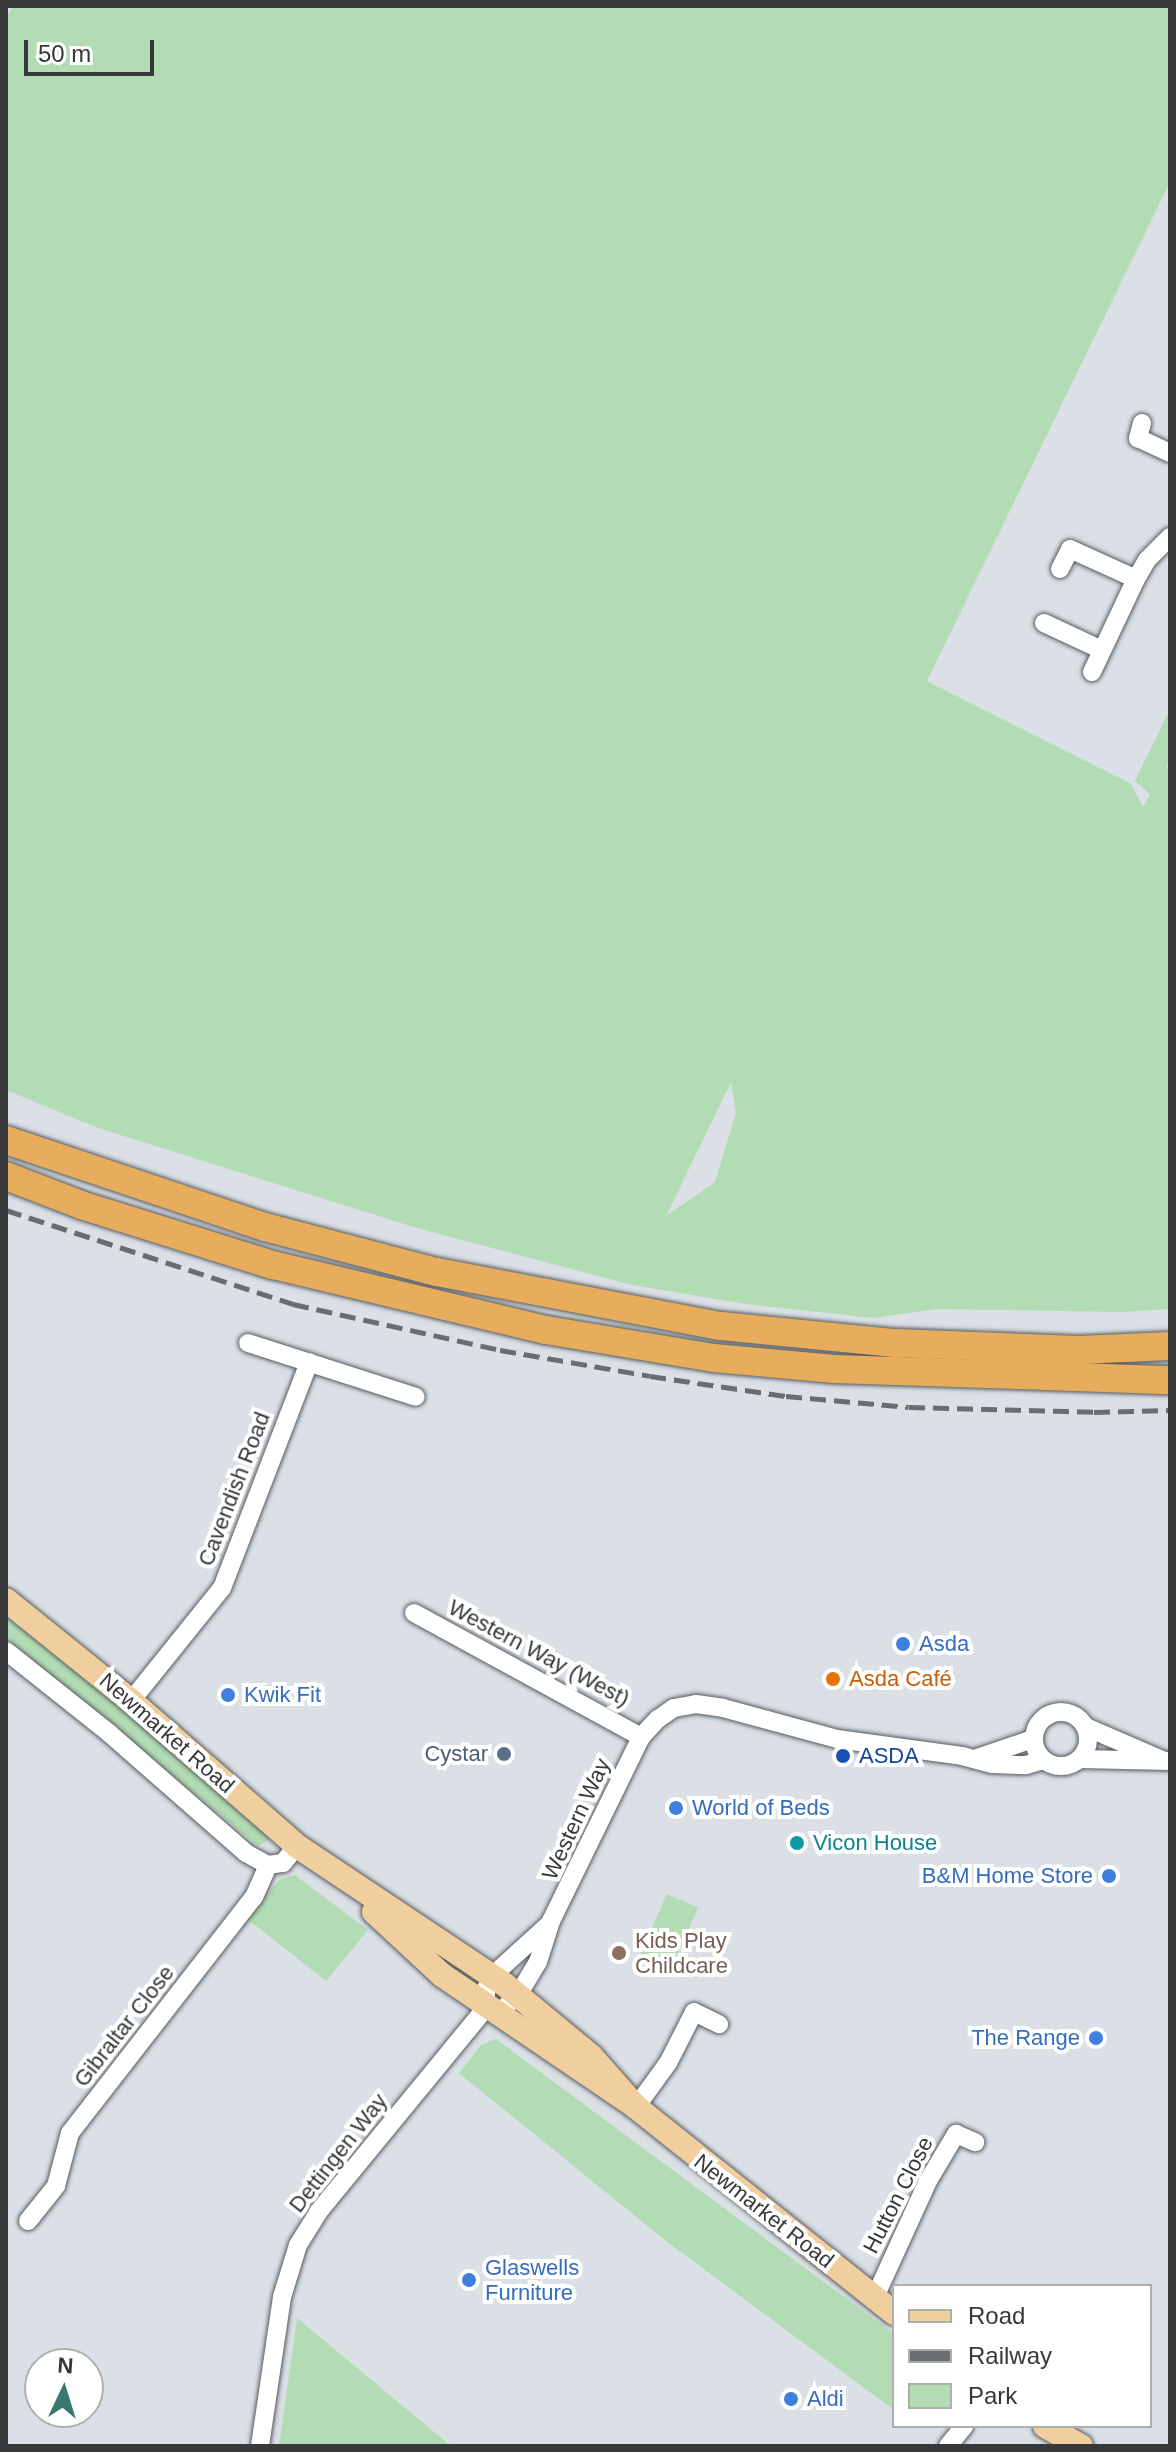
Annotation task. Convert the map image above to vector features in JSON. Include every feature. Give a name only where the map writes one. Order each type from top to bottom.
[{"type":"highway","points":[[6,1140],[265,1227],[437,1272],[706,1324],[895,1343],[1079,1350],[1170,1346]]},
{"type":"highway","points":[[6,1176],[81,1205],[273,1265],[546,1330],[714,1358],[834,1369],[1170,1380]]},
{"type":"main road","name":"Newmarket Road","points":[[6,1600],[131,1701],[297,1846],[518,1995],[591,2056],[636,2107]]},
{"type":"main road","name":"Newmarket Road","points":[[327,1868],[442,1975],[486,2008],[636,2107],[892,2311]]},
{"type":"main road","points":[[1049,2428],[1081,2446]]},
{"type":"street","points":[[1142,423],[1138,438],[1170,453]]},
{"type":"street","points":[[1092,672],[1136,579],[1147,560],[1170,537]]},
{"type":"street","points":[[1060,569],[1070,549],[1136,579]]},
{"type":"street","points":[[1044,623],[1102,650]]},
{"type":"street","points":[[248,1343],[416,1397]]},
{"type":"street","name":"Cavendish Road","points":[[131,1701],[222,1588],[309,1362]]},
{"type":"street","name":"Western Way (West)","points":[[414,1613],[641,1737]]},
{"type":"street","points":[[6,1651],[109,1733],[246,1853],[268,1865],[283,1863],[297,1846]]},
{"type":"street","points":[[641,1737],[674,1708],[696,1704],[837,1739],[977,1758],[992,1764],[1026,1765],[1043,1760],[1063,1767],[1080,1759],[1166,1761]]},
{"type":"street","points":[[1043,1760],[1033,1739],[1039,1722],[1056,1712],[1075,1715],[1086,1727],[1166,1761]]},
{"type":"street","points":[[1080,1759],[1088,1744],[1086,1727]]},
{"type":"street","name":"Western Way","points":[[518,1995],[538,1962],[551,1921],[641,1737]]},
{"type":"street","points":[[977,1758],[1033,1739]]},
{"type":"street","name":"Gibraltar Close","points":[[28,2221],[56,2186],[70,2133],[254,1897],[268,1865]]},
{"type":"street","name":"Western Way","points":[[492,1976],[551,1921]]},
{"type":"street","points":[[492,1976],[486,1989],[486,2008],[507,2005],[518,1995]]},
{"type":"street","name":"Dettingen Way","points":[[260,2446],[282,2297],[298,2245],[319,2211],[486,2008]]},
{"type":"street","points":[[636,2107],[668,2063],[694,2012],[719,2024]]},
{"type":"street","name":"Hutton Close","points":[[875,2297],[928,2181],[956,2134],[975,2142]]},
{"type":"street","points":[[948,2446],[962,2428]]},
{"type":"green space","points":[[13,6],[1170,6],[1170,182],[927,681],[1131,784],[1143,807],[1150,794],[1135,781],[1170,709],[1170,759],[1166,767],[1170,770],[1170,1309],[1122,1312],[937,1309],[873,1318],[746,1304],[632,1285],[417,1228],[98,1128],[6,1090],[6,18]],"holes":[[[731,1082],[736,1113],[715,1182],[666,1216]]]},
{"type":"green space","points":[[6,1617],[127,1711],[270,1839],[258,1846],[6,1638]]},
{"type":"green space","points":[[295,1875],[368,1930],[326,1981],[246,1918],[280,1879]]},
{"type":"green space","points":[[667,1894],[698,1908],[670,1972],[639,1958]]},
{"type":"green space","points":[[496,2039],[892,2333],[892,2409],[666,2241],[459,2073],[481,2045]]},
{"type":"green space","points":[[297,2318],[451,2446],[279,2446]]},
{"type":"railway","points":[[6,1210],[293,1304],[500,1350],[650,1376],[786,1396],[909,1407],[1094,1412],[1170,1410]]},
{"type":"place","name":"Asda","points":[[903,1644]]},
{"type":"place","name":"Asda Café","points":[[833,1679]]},
{"type":"place","name":"Kwik Fit","points":[[228,1695]]},
{"type":"place","name":"Cystar","points":[[504,1754]]},
{"type":"place","name":"ASDA","points":[[843,1756]]},
{"type":"place","name":"World of Beds","points":[[676,1808]]},
{"type":"place","name":"Vicon House","points":[[797,1843]]},
{"type":"place","name":"B&M Home Store","points":[[1109,1876]]},
{"type":"place","name":"Kids Play Childcare","points":[[619,1953]]},
{"type":"place","name":"The Range","points":[[1096,2038]]},
{"type":"place","name":"Glaswells Furniture","points":[[469,2280]]},
{"type":"place","name":"Aldi","points":[[791,2399]]}]
